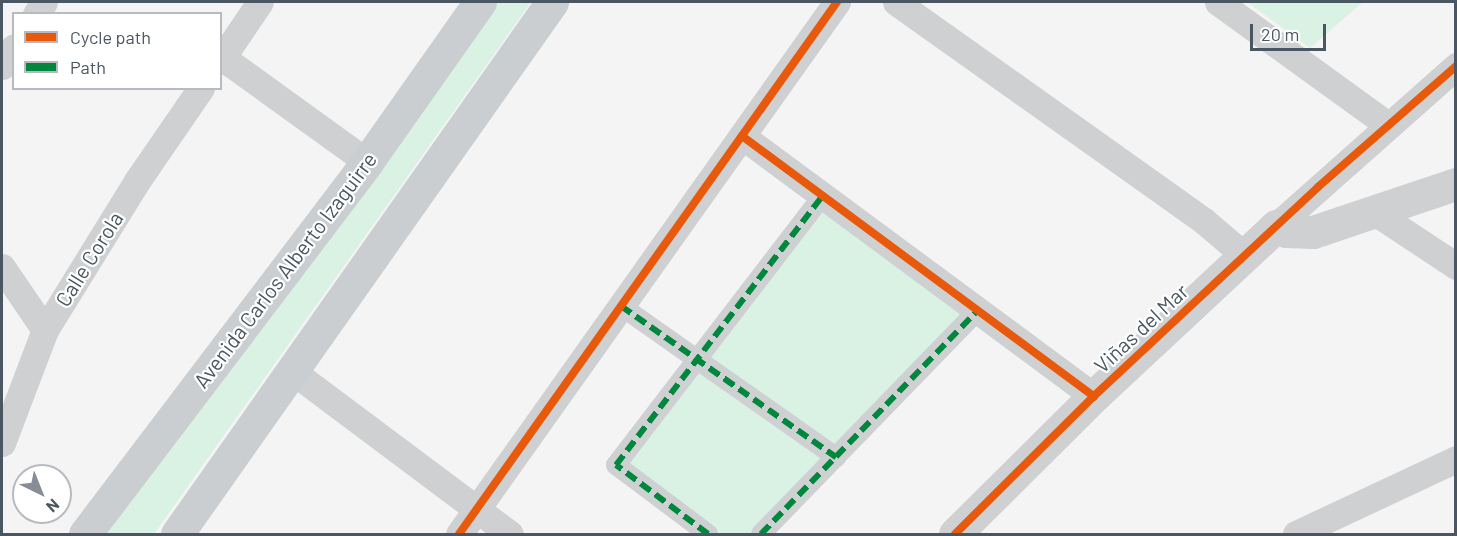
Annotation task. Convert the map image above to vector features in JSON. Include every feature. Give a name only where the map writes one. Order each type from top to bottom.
[{"type":"main road","name":"Avenida Carlos Alberto Izaguirre","points":[[85,534],[367,162],[480,2]]},
{"type":"main road","points":[[177,534],[552,2]]},
{"type":"street","points":[[260,2],[222,59],[367,162]]},
{"type":"street","points":[[459,534],[837,2]]},
{"type":"street","points":[[896,2],[1204,221],[1245,256]]},
{"type":"street","points":[[1218,2],[1388,125]]},
{"type":"street","points":[[2,66],[12,50]]},
{"type":"street","points":[[1455,66],[1276,226],[1287,231],[1313,232],[1376,213],[1455,184]]},
{"type":"street","name":"Calle Corola","points":[[2,443],[45,330],[137,181],[200,90]]},
{"type":"street","points":[[742,136],[1094,396]]},
{"type":"street","points":[[708,534],[616,465],[823,195]]},
{"type":"street","points":[[1376,213],[1455,266]]},
{"type":"street","name":"Viñas del Mar","points":[[955,534],[1094,396],[1276,226]]},
{"type":"street","points":[[2,267],[45,330]]},
{"type":"street","points":[[621,306],[836,457]]},
{"type":"street","points":[[761,534],[979,309]]},
{"type":"street","points":[[292,371],[476,511],[510,534]]},
{"type":"street","points":[[1296,534],[1455,459]]},
{"type":"green space","points":[[495,2],[531,2],[154,534],[107,534]]},
{"type":"green space","points":[[1247,2],[1363,2],[1310,48]]},
{"type":"green space","points":[[821,209],[965,318],[839,449],[707,359]]},
{"type":"green space","points":[[694,368],[823,456],[756,534],[713,534],[623,467]]},
{"type":"marked path","points":[[708,534],[616,465],[823,195]]},
{"type":"marked path","points":[[621,306],[836,457]]},
{"type":"marked path","points":[[761,534],[979,309]]},
{"type":"cycle path","points":[[459,534],[837,2]]},
{"type":"cycle path","points":[[955,534],[1094,396],[1318,187],[1456,66]]},
{"type":"cycle path","points":[[742,136],[1094,396]]}]
